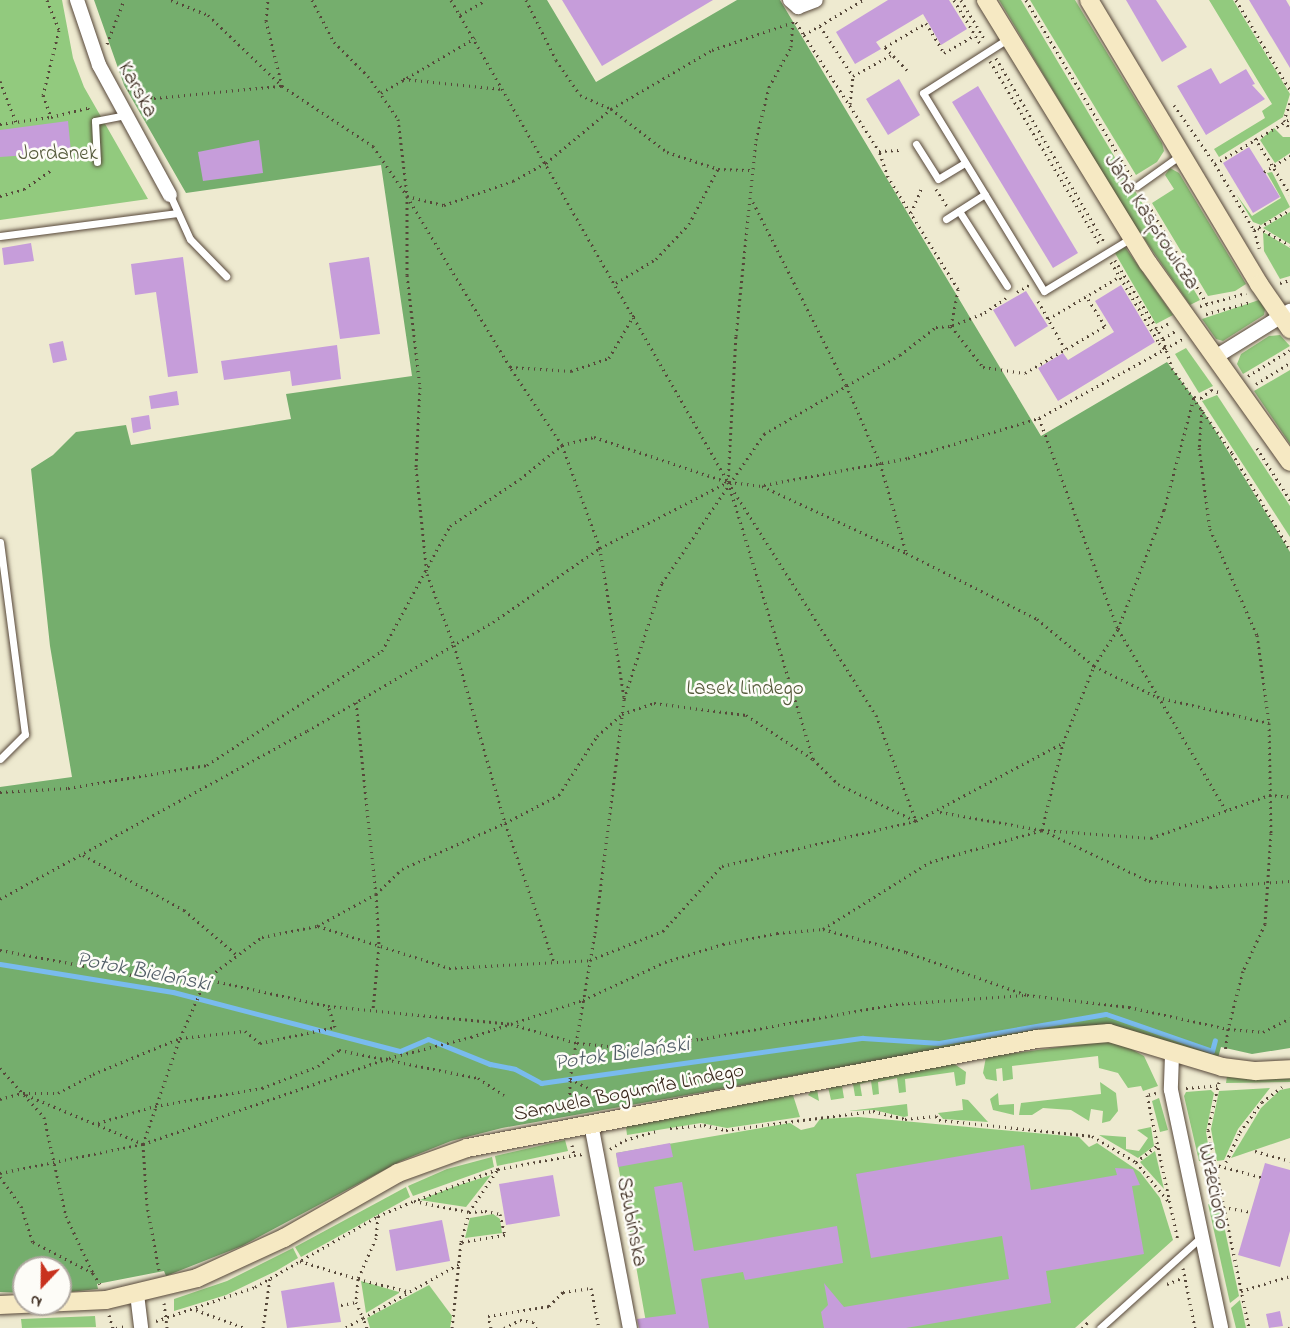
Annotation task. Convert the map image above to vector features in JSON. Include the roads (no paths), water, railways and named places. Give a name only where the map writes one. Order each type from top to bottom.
[{"type":"street","name":"Karska","points":[[77,0],[99,65],[170,195]]},
{"type":"street","points":[[790,0],[798,7],[816,0]]},
{"type":"street","name":"Jana Kasprowicza","points":[[986,0],[1132,237],[1290,462]]},
{"type":"street","points":[[1089,0],[1265,293],[1287,319],[1217,356]]},
{"type":"street","name":"Samuela Bogumiła Lindego","points":[[0,1305],[73,1304],[137,1294],[206,1275],[284,1238],[404,1170],[467,1148],[1081,1033],[1114,1034],[1172,1055],[1222,1067],[1286,1077]]},
{"type":"street","name":"Wrzeciono","points":[[1172,1055],[1171,1090],[1221,1328]]},
{"type":"street","name":"Szubińska","points":[[591,1124],[630,1328]]},
{"type":"street","points":[[137,1294],[140,1326]]},
{"type":"lane","points":[[1009,38],[923,93],[1044,291],[1132,237]]},
{"type":"lane","points":[[97,162],[95,122],[127,114]]},
{"type":"lane","points":[[916,144],[938,179],[965,163]]},
{"type":"lane","points":[[1137,186],[1181,154]]},
{"type":"lane","points":[[170,195],[190,239],[226,276]]},
{"type":"lane","points":[[985,195],[952,215],[1007,286]]},
{"type":"lane","points":[[0,236],[178,213]]},
{"type":"lane","points":[[0,542],[25,735],[0,759]]},
{"type":"lane","points":[[1100,1328],[1202,1236]]},
{"type":"waterway","name":"Potok Bielański","points":[[0,964],[173,992],[400,1051],[428,1039],[490,1064],[515,1069],[541,1083],[863,1038],[939,1043],[1106,1014],[1212,1051],[1215,1040]]},
{"type":"park label","name":"Jordanek","points":[[58,154]]},
{"type":"park label","name":"Lasek Lindego","points":[[745,689]]}]
